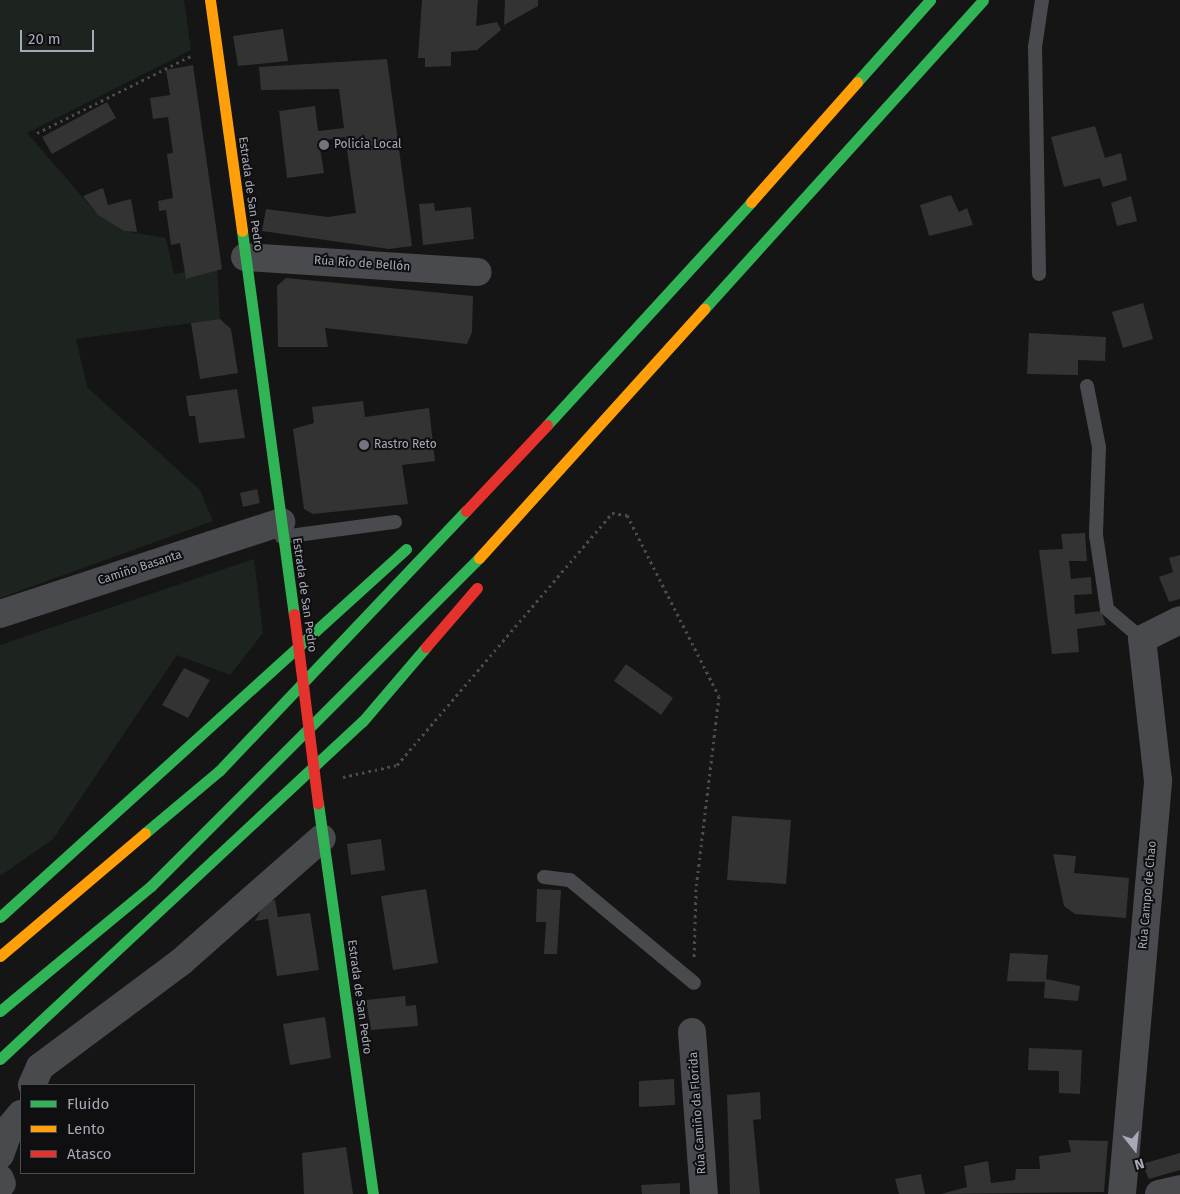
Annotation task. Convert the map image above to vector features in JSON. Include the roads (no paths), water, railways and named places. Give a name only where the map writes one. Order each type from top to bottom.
[{"type":"main road","name":"Estrada de San Pedro","points":[[210,0],[294,614],[322,838],[373,1194]]},
{"type":"main road","points":[[0,956],[219,771],[629,339],[930,0]]},
{"type":"main road","points":[[0,1011],[151,886],[443,598],[665,356],[983,0]]},
{"type":"main road","points":[[500,456],[629,339]]},
{"type":"main road","points":[[628,413],[665,356]]},
{"type":"main road","points":[[0,917],[418,538]]},
{"type":"main road","points":[[0,1059],[362,722],[484,580]]},
{"type":"street","name":"Rúa Río de Bellón","points":[[245,257],[478,272]]},
{"type":"street","name":"Camiño Basanta","points":[[0,614],[281,530]]},
{"type":"street","points":[[1142,639],[1180,620]]},
{"type":"street","name":"Rúa Campo de Chao","points":[[1122,1194],[1158,781],[1142,639]]},
{"type":"street","points":[[32,1084],[40,1067],[182,961],[322,838]]},
{"type":"street","name":"Rúa Camiño da Florida","points":[[692,1032],[704,1194]]},
{"type":"street","points":[[0,1155],[10,1127],[20,1115]]},
{"type":"street","points":[[1159,1194],[1180,1188]]},
{"type":"lane","points":[[1039,274],[1035,47],[1042,0]]},
{"type":"lane","points":[[1087,386],[1099,447],[1096,535],[1107,610],[1142,639]]},
{"type":"lane","points":[[281,530],[395,522]]},
{"type":"lane","points":[[544,877],[570,880],[694,983]]},
{"type":"place","name":"Policía Local","points":[[324,145]]},
{"type":"place","name":"Rastro Reto","points":[[364,445]]}]
